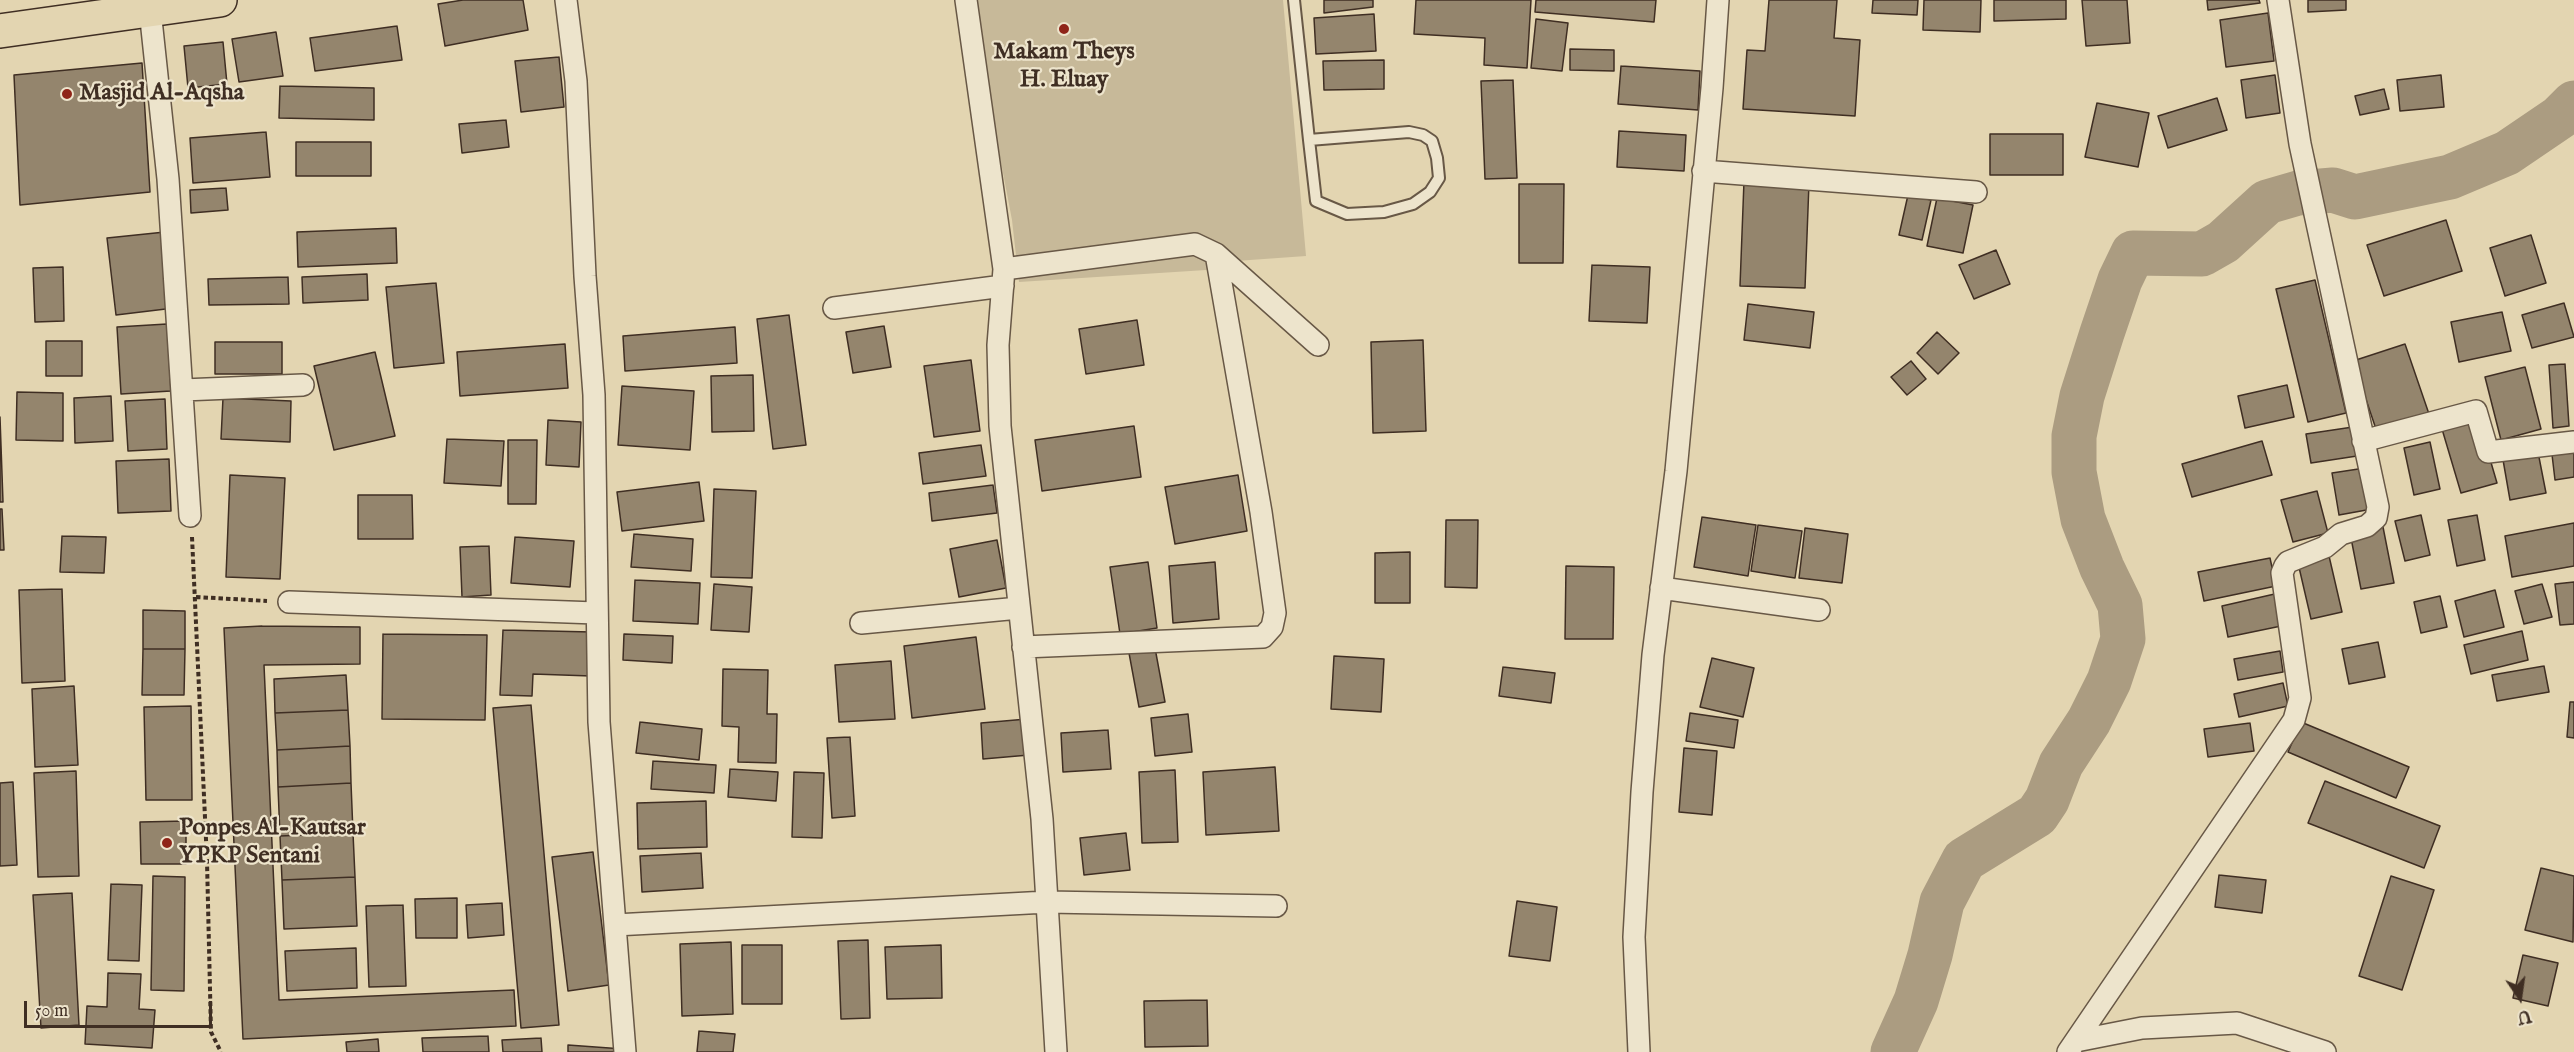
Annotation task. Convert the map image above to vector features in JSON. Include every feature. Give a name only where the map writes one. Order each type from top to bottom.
[{"type":"highway","points":[[0,31],[220,0]]},
{"type":"street","points":[[566,0],[576,81],[585,276],[594,395],[599,722],[625,1052]]},
{"type":"street","points":[[966,0],[1004,277],[998,345],[1000,426],[1042,819],[1056,1052]]},
{"type":"street","points":[[1639,1052],[1635,983],[1635,888],[1653,655],[1677,459],[1718,0]]},
{"type":"street","points":[[2072,1046],[2294,720],[2300,698],[2283,573],[2288,562],[2325,547],[2341,534],[2367,526],[2376,518],[2378,507],[2300,144],[2278,0]]},
{"type":"street","points":[[150,10],[168,179],[190,516]]},
{"type":"street","points":[[1703,171],[1976,192]]},
{"type":"street","points":[[834,308],[1195,244],[1216,254],[1318,345]]},
{"type":"street","points":[[1023,647],[1263,637],[1272,627],[1275,614],[1261,512],[1216,254]]},
{"type":"street","points":[[183,390],[303,385]]},
{"type":"street","points":[[2363,441],[2476,411],[2488,452],[2574,442]]},
{"type":"street","points":[[1661,588],[1819,610]]},
{"type":"street","points":[[289,602],[596,613]]},
{"type":"street","points":[[861,623],[1019,608]]},
{"type":"street","points":[[615,925],[1047,902],[1276,906]]},
{"type":"street","points":[[2072,1046],[2142,1028],[2237,1023],[2325,1052]]},
{"type":"lane","points":[[1294,0],[1309,140],[1316,201],[1347,214],[1384,212],[1413,204],[1430,192],[1439,178],[1432,141],[1423,135],[1409,132],[1309,140]]},
{"type":"path","points":[[190,516],[196,597],[207,861],[211,1032],[221,1052]]},
{"type":"path","points":[[196,597],[289,602]]},
{"type":"shaded area","points":[[970,0],[1283,0],[1306,256],[1222,262],[1206,270],[1019,282],[1012,220]]},
{"type":"building","points":[[463,0],[523,0],[528,30],[445,46],[438,4]]},
{"type":"building","points":[[1324,0],[1373,0],[1373,7],[1324,13]]},
{"type":"building","points":[[1416,0],[1531,0],[1527,68],[1484,65],[1485,38],[1414,34]]},
{"type":"building","points":[[1536,0],[1656,0],[1654,22],[1535,12]]},
{"type":"building","points":[[1769,0],[1837,0],[1834,38],[1860,40],[1855,116],[1743,109],[1747,50],[1765,51]]},
{"type":"building","points":[[1873,0],[1918,0],[1917,15],[1872,13]]},
{"type":"building","points":[[1924,0],[1981,0],[1980,32],[1923,30]]},
{"type":"building","points":[[1994,0],[2066,0],[2066,19],[1994,21]]},
{"type":"building","points":[[2082,0],[2127,0],[2130,43],[2086,46]]},
{"type":"building","points":[[2207,0],[2259,0],[2260,3],[2208,10]]},
{"type":"building","points":[[2308,0],[2346,0],[2346,10],[2308,12]]},
{"type":"building","points":[[2268,13],[2274,61],[2226,67],[2220,20]]},
{"type":"building","points":[[1374,14],[1376,51],[1316,54],[1314,18]]},
{"type":"building","points":[[1536,19],[1568,23],[1562,71],[1531,68]]},
{"type":"building","points":[[397,26],[402,60],[315,71],[310,38]]},
{"type":"building","points":[[276,32],[283,76],[239,82],[232,39]]},
{"type":"building","points":[[223,42],[227,84],[188,88],[184,46]]},
{"type":"building","points":[[1570,49],[1614,50],[1614,71],[1570,70]]},
{"type":"building","points":[[559,57],[564,107],[521,112],[515,61]]},
{"type":"building","points":[[1384,60],[1384,89],[1324,90],[1323,61]]},
{"type":"building","points":[[142,63],[150,192],[20,205],[14,75]]},
{"type":"building","points":[[1621,66],[1700,71],[1698,110],[1618,104]]},
{"type":"building","points":[[2275,75],[2280,113],[2246,118],[2241,80]]},
{"type":"building","points":[[2441,75],[2444,107],[2400,111],[2397,80]]},
{"type":"building","points":[[1513,80],[1517,178],[1485,179],[1481,81]]},
{"type":"building","points":[[280,86],[374,88],[374,120],[279,118]]},
{"type":"building","points":[[2384,89],[2389,109],[2360,115],[2355,96]]},
{"type":"building","points":[[2217,98],[2227,130],[2168,148],[2158,116]]},
{"type":"building","points":[[2097,103],[2149,113],[2138,167],[2085,157]]},
{"type":"building","points":[[506,120],[509,147],[462,153],[459,124]]},
{"type":"building","points":[[1619,131],[1686,135],[1684,171],[1617,167]]},
{"type":"building","points":[[266,132],[270,177],[193,183],[190,138]]},
{"type":"building","points":[[1990,134],[2063,134],[2063,175],[1990,175]]},
{"type":"building","points":[[296,142],[371,142],[371,176],[296,176]]},
{"type":"building","points":[[1744,181],[1809,183],[1805,288],[1740,286]]},
{"type":"building","points":[[1519,184],[1564,184],[1563,263],[1519,263]]},
{"type":"building","points":[[226,188],[228,210],[191,213],[190,190]]},
{"type":"building","points":[[1908,195],[1931,200],[1922,240],[1899,235]]},
{"type":"building","points":[[1937,198],[1973,205],[1963,253],[1927,246]]},
{"type":"building","points":[[2446,220],[2462,271],[2384,296],[2367,245]]},
{"type":"building","points":[[396,228],[397,263],[298,267],[297,232]]},
{"type":"building","points":[[165,232],[174,308],[116,315],[107,238]]},
{"type":"building","points":[[2531,235],[2546,283],[2505,296],[2490,248]]},
{"type":"building","points":[[1996,250],[2010,284],[1974,299],[1959,265]]},
{"type":"building","points":[[1592,265],[1650,267],[1647,323],[1589,321]]},
{"type":"building","points":[[63,267],[64,321],[35,322],[33,268]]},
{"type":"building","points":[[367,274],[368,300],[303,303],[302,277]]},
{"type":"building","points":[[288,277],[289,304],[209,305],[208,279]]},
{"type":"building","points":[[2315,280],[2346,413],[2308,422],[2276,289]]},
{"type":"building","points":[[436,283],[444,363],[394,368],[386,287]]},
{"type":"building","points":[[2564,303],[2574,337],[2532,348],[2522,315]]},
{"type":"building","points":[[1748,304],[1814,312],[1810,348],[1744,340]]},
{"type":"building","points":[[2502,312],[2511,351],[2459,362],[2451,322]]},
{"type":"building","points":[[789,315],[806,445],[773,449],[757,319]]},
{"type":"building","points":[[1137,320],[1144,365],[1086,374],[1079,329]]},
{"type":"building","points":[[167,324],[171,391],[121,394],[117,327]]},
{"type":"building","points":[[884,326],[891,367],[853,373],[846,332]]},
{"type":"building","points":[[735,327],[737,363],[625,371],[623,336]]},
{"type":"building","points":[[1937,332],[1959,353],[1938,374],[1917,353]]},
{"type":"building","points":[[1423,340],[1426,431],[1373,433],[1371,342]]},
{"type":"building","points":[[46,341],[82,341],[82,376],[46,376]]},
{"type":"building","points":[[215,342],[282,342],[282,374],[215,374]]},
{"type":"building","points":[[565,344],[568,388],[460,396],[457,352]]},
{"type":"building","points":[[2405,344],[2429,414],[2377,432],[2353,361]]},
{"type":"building","points":[[375,352],[395,436],[334,450],[314,366]]},
{"type":"building","points":[[971,360],[980,431],[934,437],[924,366]]},
{"type":"building","points":[[1911,361],[1926,379],[1907,395],[1891,377]]},
{"type":"building","points":[[2565,364],[2569,426],[2553,428],[2549,365]]},
{"type":"building","points":[[2525,367],[2541,429],[2501,440],[2485,377]]},
{"type":"building","points":[[753,375],[754,431],[712,432],[711,376]]},
{"type":"building","points":[[2287,385],[2294,417],[2245,428],[2238,396]]},
{"type":"building","points":[[622,386],[694,391],[690,450],[618,445]]},
{"type":"building","points":[[17,392],[63,393],[63,441],[16,440]]},
{"type":"building","points":[[111,396],[113,441],[75,443],[74,398]]},
{"type":"building","points":[[223,398],[291,401],[290,442],[221,439]]},
{"type":"building","points":[[165,399],[167,449],[128,451],[125,401]]},
{"type":"building","points":[[0,417],[3,502],[0,502]]},
{"type":"building","points":[[2478,418],[2497,483],[2461,493],[2442,429]]},
{"type":"building","points":[[548,420],[581,422],[579,467],[546,465]]},
{"type":"building","points":[[1134,426],[1141,477],[1042,491],[1035,440]]},
{"type":"building","points":[[2353,427],[2357,456],[2311,463],[2306,434]]},
{"type":"building","points":[[447,439],[504,441],[501,486],[444,483]]},
{"type":"building","points":[[508,440],[537,440],[536,504],[508,504]]},
{"type":"building","points":[[2262,441],[2272,475],[2192,497],[2182,464]]},
{"type":"building","points":[[2430,442],[2440,489],[2414,495],[2404,448]]},
{"type":"building","points":[[981,445],[986,476],[923,484],[919,453]]},
{"type":"building","points":[[2551,446],[2574,452],[2574,477],[2555,480]]},
{"type":"building","points":[[2537,447],[2546,493],[2510,500],[2502,454]]},
{"type":"building","points":[[169,459],[171,511],[118,513],[116,461]]},
{"type":"building","points":[[2365,468],[2372,509],[2339,515],[2332,473]]},
{"type":"building","points":[[230,475],[285,478],[280,579],[226,577]]},
{"type":"building","points":[[1238,475],[1247,531],[1175,544],[1165,487]]},
{"type":"building","points":[[699,482],[704,521],[622,531],[617,492]]},
{"type":"building","points":[[993,485],[997,513],[932,521],[929,493]]},
{"type":"building","points":[[714,489],[756,491],[752,578],[711,577]]},
{"type":"building","points":[[2317,491],[2328,533],[2293,542],[2281,500]]},
{"type":"building","points":[[358,495],[412,495],[413,539],[358,539]]},
{"type":"building","points":[[0,509],[2,509],[4,550],[0,550]]},
{"type":"building","points":[[2421,515],[2430,555],[2405,561],[2395,521]]},
{"type":"building","points":[[2477,515],[2485,560],[2457,566],[2448,520]]},
{"type":"building","points":[[1702,517],[1756,525],[1748,576],[1694,567]]},
{"type":"building","points":[[1446,520],[1478,520],[1477,588],[1445,587]]},
{"type":"building","points":[[2574,523],[2574,566],[2512,577],[2505,536]]},
{"type":"building","points":[[1758,525],[1802,531],[1795,578],[1751,571]]},
{"type":"building","points":[[2383,527],[2394,583],[2361,589],[2350,533]]},
{"type":"building","points":[[1805,528],[1848,534],[1842,583],[1799,578]]},
{"type":"building","points":[[634,534],[693,539],[691,571],[631,567]]},
{"type":"building","points":[[62,536],[106,537],[104,573],[60,572]]},
{"type":"building","points":[[515,537],[574,541],[570,587],[511,583]]},
{"type":"building","points":[[997,540],[1006,588],[959,597],[950,549]]},
{"type":"building","points":[[489,546],[491,595],[462,597],[460,547]]},
{"type":"building","points":[[1410,552],[1410,603],[1375,603],[1375,553]]},
{"type":"building","points":[[2329,556],[2342,612],[2311,619],[2298,563]]},
{"type":"building","points":[[2270,558],[2276,586],[2204,601],[2198,572]]},
{"type":"building","points":[[1148,562],[1157,628],[1120,634],[1110,567]]},
{"type":"building","points":[[1215,562],[1219,619],[1173,623],[1169,566]]},
{"type":"building","points":[[1566,566],[1614,567],[1613,639],[1565,639]]},
{"type":"building","points":[[635,580],[700,583],[698,624],[633,621]]},
{"type":"building","points":[[2574,582],[2574,624],[2560,625],[2555,584]]},
{"type":"building","points":[[714,584],[752,587],[749,632],[711,630]]},
{"type":"building","points":[[2542,584],[2552,617],[2524,624],[2515,591]]},
{"type":"building","points":[[62,589],[65,681],[22,683],[19,590]]},
{"type":"building","points":[[2495,590],[2504,627],[2464,637],[2455,601]]},
{"type":"building","points":[[2279,593],[2286,625],[2228,637],[2222,606]]},
{"type":"building","points":[[2440,596],[2447,627],[2421,633],[2414,602]]},
{"type":"building","points":[[143,610],[185,611],[185,649],[143,649]]},
{"type":"building","points":[[360,627],[360,664],[264,665],[279,1000],[514,990],[516,1026],[243,1039],[224,628]]},
{"type":"building","points":[[503,630],[592,632],[591,676],[533,674],[532,696],[500,695]]},
{"type":"building","points":[[2522,631],[2528,660],[2471,674],[2464,645]]},
{"type":"building","points":[[383,634],[487,635],[485,720],[382,719]]},
{"type":"building","points":[[624,634],[673,636],[672,663],[623,660]]},
{"type":"building","points":[[976,637],[985,709],[912,718],[904,646]]},
{"type":"building","points":[[2378,642],[2385,677],[2349,684],[2342,649]]},
{"type":"building","points":[[1155,648],[1165,702],[1139,707],[1129,653]]},
{"type":"building","points":[[143,649],[185,649],[184,695],[142,695]]},
{"type":"building","points":[[2280,651],[2283,672],[2238,680],[2234,659]]},
{"type":"building","points":[[1334,656],[1384,659],[1381,712],[1331,709]]},
{"type":"building","points":[[1712,658],[1754,668],[1743,717],[1700,707]]},
{"type":"building","points":[[891,661],[895,719],[839,722],[835,665]]},
{"type":"building","points":[[2544,666],[2549,692],[2497,701],[2492,675]]},
{"type":"building","points":[[1503,667],[1555,673],[1551,703],[1499,696]]},
{"type":"building","points":[[723,669],[768,670],[767,714],[777,714],[776,763],[738,762],[739,727],[722,726]]},
{"type":"building","points":[[346,675],[348,710],[275,713],[274,679]]},
{"type":"building","points":[[2283,683],[2288,706],[2239,717],[2234,694]]},
{"type":"building","points":[[74,686],[78,765],[35,767],[32,689]]},
{"type":"building","points":[[2570,702],[2574,702],[2574,738],[2567,737]]},
{"type":"building","points":[[531,705],[559,1025],[521,1028],[493,708]]},
{"type":"building","points":[[191,706],[192,800],[146,800],[144,707]]},
{"type":"building","points":[[348,710],[350,746],[277,750],[275,713]]},
{"type":"building","points":[[1690,713],[1738,720],[1734,748],[1686,741]]},
{"type":"building","points":[[1188,714],[1192,752],[1155,756],[1151,718]]},
{"type":"building","points":[[1027,719],[1029,755],[983,759],[981,723]]},
{"type":"building","points":[[640,722],[702,729],[699,760],[636,753]]},
{"type":"building","points":[[2301,722],[2409,767],[2396,798],[2288,752]]},
{"type":"building","points":[[2250,723],[2254,751],[2208,757],[2204,729]]},
{"type":"building","points":[[1108,730],[1111,769],[1063,772],[1061,733]]},
{"type":"building","points":[[850,737],[855,816],[832,818],[827,738]]},
{"type":"building","points":[[350,746],[351,783],[278,787],[277,750]]},
{"type":"building","points":[[1684,748],[1717,751],[1712,815],[1679,812]]},
{"type":"building","points":[[653,761],[716,765],[714,793],[651,789]]},
{"type":"building","points":[[1275,767],[1279,831],[1206,835],[1203,772]]},
{"type":"building","points":[[730,769],[778,772],[776,801],[728,797]]},
{"type":"building","points":[[1175,770],[1178,842],[1142,843],[1139,772]]},
{"type":"building","points":[[76,771],[79,876],[38,877],[34,773]]},
{"type":"building","points":[[794,772],[824,773],[822,838],[792,837]]},
{"type":"building","points":[[2325,781],[2440,826],[2424,868],[2308,823]]},
{"type":"building","points":[[13,782],[17,865],[0,866],[0,783]]},
{"type":"building","points":[[351,783],[353,833],[280,836],[278,787]]},
{"type":"building","points":[[706,801],[707,847],[638,849],[637,803]]},
{"type":"building","points":[[186,821],[186,864],[141,864],[140,822]]},
{"type":"building","points":[[353,833],[355,877],[282,880],[280,836]]},
{"type":"building","points":[[1126,833],[1130,870],[1084,875],[1080,838]]},
{"type":"building","points":[[593,852],[609,985],[568,991],[552,857]]},
{"type":"building","points":[[701,853],[703,888],[642,892],[640,856]]},
{"type":"building","points":[[2541,868],[2574,876],[2573,942],[2525,930]]},
{"type":"building","points":[[2219,875],[2266,880],[2262,913],[2215,907]]},
{"type":"building","points":[[153,876],[185,877],[184,991],[151,990]]},
{"type":"building","points":[[2391,876],[2434,890],[2402,990],[2359,976]]},
{"type":"building","points":[[355,877],[357,926],[284,929],[282,880]]},
{"type":"building","points":[[111,884],[142,885],[139,961],[108,960]]},
{"type":"building","points":[[72,893],[79,1025],[41,1028],[33,895]]},
{"type":"building","points":[[457,898],[457,938],[416,938],[415,899]]},
{"type":"building","points":[[1517,901],[1557,907],[1550,961],[1509,956]]},
{"type":"building","points":[[502,903],[504,935],[468,938],[466,905]]},
{"type":"building","points":[[403,905],[406,986],[369,987],[366,906]]},
{"type":"building","points":[[868,940],[870,1018],[841,1019],[838,941]]},
{"type":"building","points":[[731,942],[733,1014],[682,1016],[680,944]]},
{"type":"building","points":[[742,945],[782,945],[782,1004],[742,1004]]},
{"type":"building","points":[[941,945],[942,998],[887,999],[885,947]]},
{"type":"building","points":[[356,948],[357,988],[287,991],[285,951]]},
{"type":"building","points":[[2523,955],[2558,963],[2548,1006],[2513,998]]},
{"type":"building","points":[[108,973],[141,974],[139,1009],[155,1010],[152,1048],[85,1044],[87,1006],[107,1007]]},
{"type":"building","points":[[1207,1000],[1208,1046],[1145,1047],[1144,1001]]},
{"type":"building","points":[[699,1031],[735,1034],[733,1052],[697,1052]]},
{"type":"building","points":[[488,1036],[489,1052],[423,1052],[422,1038]]},
{"type":"building","points":[[541,1038],[542,1052],[503,1052],[502,1040]]},
{"type":"building","points":[[378,1039],[379,1052],[347,1052],[346,1042]]},
{"type":"building","points":[[568,1045],[623,1049],[623,1052],[568,1052]]},
{"type":"waterway","points":[[1893,1052],[1916,1001],[1930,955],[1942,902],[1964,860],[2037,815],[2047,800],[2061,764],[2089,721],[2109,681],[2123,639],[2120,605],[2102,568],[2083,519],[2074,472],[2074,436],[2082,396],[2102,333],[2120,280],[2133,253],[2202,254],[2223,242],[2267,202],[2298,193],[2333,190],[2355,197],[2450,177],[2507,153],[2560,117],[2574,103]]},
{"type":"place","name":"Makam Theys H. Eluay","points":[[1064,29]]},
{"type":"place","name":"Masjid Al-Aqsha","points":[[67,94]]},
{"type":"place","name":"Ponpes Al-Kautsar YPKP Sentani","points":[[167,843]]}]
